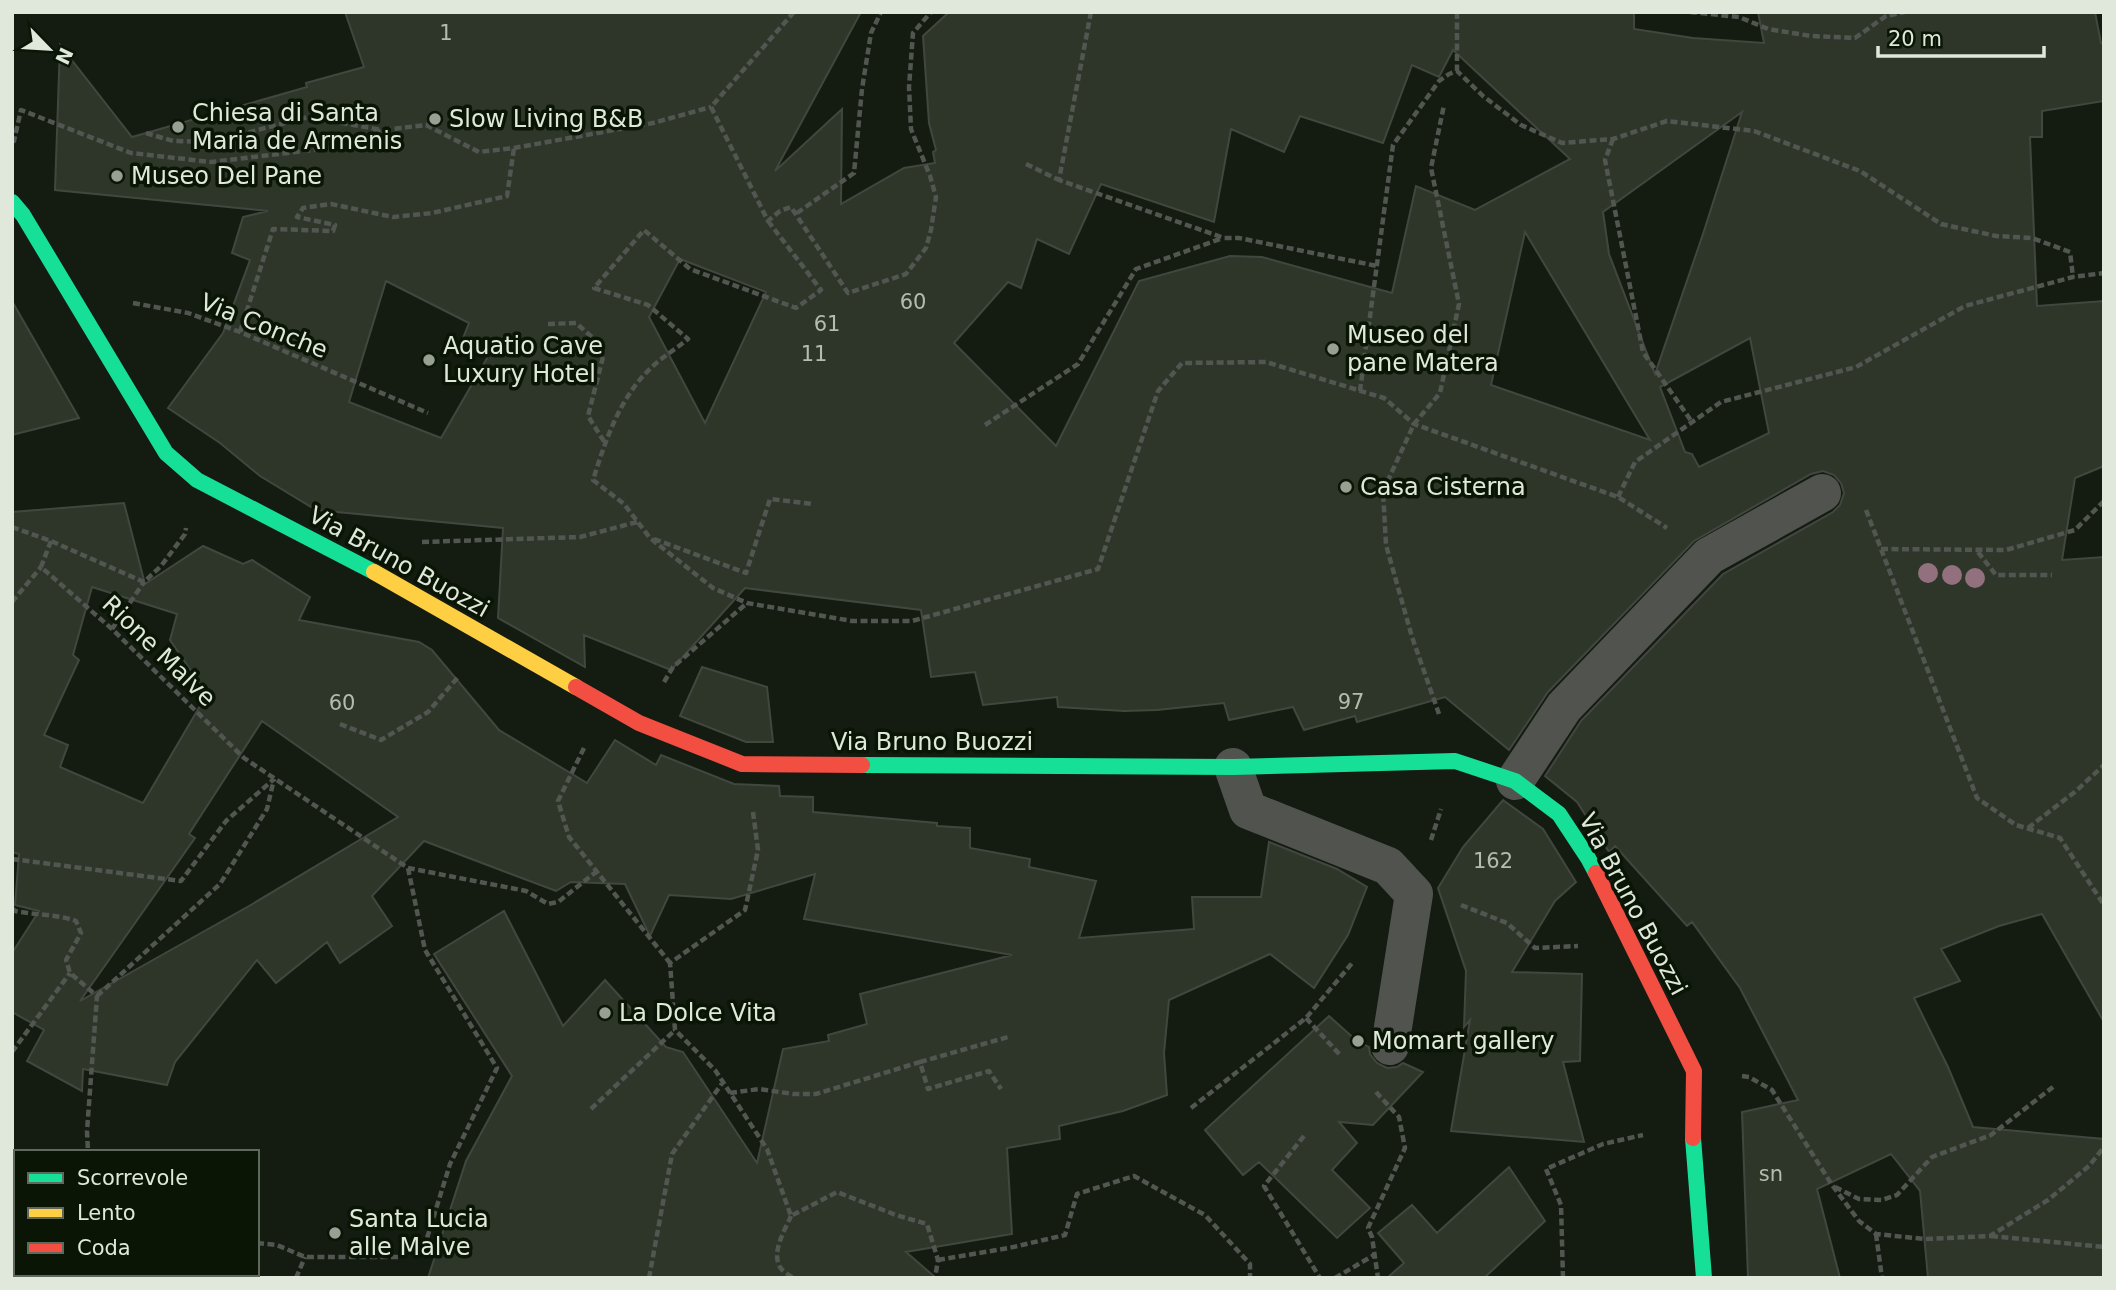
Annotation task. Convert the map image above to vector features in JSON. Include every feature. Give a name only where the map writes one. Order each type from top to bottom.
[{"type":"street","name":"Via Bruno Buozzi","points":[[12,202],[23,215],[166,453],[197,480],[359,564],[639,723],[742,764],[1233,767],[1455,761],[1515,781],[1559,814],[1588,858],[1694,1071],[1692,1125],[1704,1278]]},
{"type":"street","points":[[1515,781],[1564,708],[1709,556],[1822,493]]},
{"type":"street","points":[[1233,767],[1248,810],[1388,866],[1415,894],[1390,1046]]},
{"type":"path","points":[[12,140],[14,141],[22,110],[131,153],[211,162],[329,148],[383,130],[426,125],[479,152],[514,148],[653,123],[711,107],[794,12]]},
{"type":"path","points":[[797,213],[854,173],[869,44],[881,12]]},
{"type":"path","points":[[768,221],[780,211],[791,207],[848,293],[906,274],[926,248],[936,197],[911,129],[909,87],[912,33],[931,12]]},
{"type":"path","points":[[1059,180],[1091,12]]},
{"type":"path","points":[[1457,12],[1457,71],[1483,96],[1521,125],[1562,143],[1613,139],[1667,121],[1754,131],[1860,171],[1941,224],[1996,236],[2032,238],[2070,252],[2073,277]]},
{"type":"path","points":[[1690,12],[1740,14],[1768,29],[1811,36],[1855,38],[1886,16],[1905,12]]},
{"type":"path","points":[[1360,391],[1393,145],[1439,81],[1457,71]]},
{"type":"path","points":[[1415,894],[1455,761],[1412,636],[1386,545],[1383,491],[1414,424],[1440,393],[1459,304],[1431,168],[1444,105]]},
{"type":"path","points":[[711,107],[768,221],[821,290],[796,308],[690,269],[644,230],[594,289],[648,305],[688,340],[652,366],[624,400],[605,443],[593,480],[624,504],[649,538],[713,588],[747,603],[852,621],[912,621],[1098,569],[1158,391],[1182,363],[1266,362],[1384,398],[1414,424],[1618,496],[1709,556]]},
{"type":"path","points":[[146,133],[173,141],[211,142],[308,117],[383,130]]},
{"type":"path","points":[[1613,139],[1605,160],[1643,352],[1692,422]]},
{"type":"path","points":[[240,332],[273,229],[333,231],[335,225],[297,217],[303,208],[331,204],[393,217],[432,213],[508,196],[514,148]]},
{"type":"path","points":[[1026,164],[1059,180],[1224,238],[1239,238],[1377,266]]},
{"type":"path","points":[[985,425],[1078,364],[1136,269],[1224,238]]},
{"type":"path","points":[[1618,496],[1635,461],[1721,402],[1856,367],[1965,306],[2073,277],[2104,273]]},
{"type":"path","name":"Via Conche","points":[[80,308],[133,303],[188,313],[240,332],[428,413]]},
{"type":"path","points":[[548,324],[576,323],[601,345],[603,357],[588,416],[605,443]]},
{"type":"path","points":[[112,629],[144,582],[161,566],[185,534],[197,480]]},
{"type":"path","points":[[649,538],[746,573],[771,499],[813,504]]},
{"type":"path","points":[[1881,549],[2006,550],[2075,530],[2104,501]]},
{"type":"path","points":[[1864,505],[1977,798],[2016,825],[2060,838],[2104,905]]},
{"type":"path","points":[[414,542],[580,537],[638,522]]},
{"type":"path","points":[[12,527],[144,582]]},
{"type":"path","points":[[12,602],[41,567],[51,541]]},
{"type":"path","points":[[1978,551],[1996,575],[2052,575]]},
{"type":"path","name":"Rione Malve","points":[[41,567],[112,629],[244,758],[408,868],[526,891],[548,904],[558,902],[596,873]]},
{"type":"path","points":[[639,723],[673,667],[747,603]]},
{"type":"path","points":[[606,704],[558,801],[569,837],[670,963],[675,1030],[715,1070],[767,1149],[791,1216]]},
{"type":"path","points":[[340,724],[381,740],[428,712]]},
{"type":"path","points":[[2027,829],[2076,792],[2104,765]]},
{"type":"path","points":[[88,1150],[97,996],[219,884],[268,809],[274,779]]},
{"type":"path","points":[[12,859],[181,881],[226,821],[274,779]]},
{"type":"path","points":[[670,963],[745,910],[758,850],[756,826]]},
{"type":"path","points":[[259,1243],[277,1245],[305,1257],[398,1256],[427,1238],[450,1164],[497,1068],[425,950],[408,868]]},
{"type":"path","points":[[1461,905],[1507,923],[1535,948],[1631,944]]},
{"type":"path","points":[[12,908],[15,911],[43,916],[64,916],[76,921],[81,933],[66,960],[70,973],[97,996]]},
{"type":"path","points":[[12,1052],[70,973]]},
{"type":"path","points":[[1191,1108],[1306,1018]]},
{"type":"path","points":[[591,1109],[675,1030]]},
{"type":"path","points":[[730,1093],[759,1089],[816,1094],[1008,1037]]},
{"type":"path","points":[[920,1062],[928,1089],[989,1071],[1001,1089]]},
{"type":"path","points":[[1749,1077],[1772,1090],[1832,1185],[1859,1221],[1876,1234],[1925,1238],[1990,1236],[2104,1247]]},
{"type":"path","points":[[649,1278],[672,1154],[723,1082]]},
{"type":"path","points":[[1832,1185],[1858,1199],[1882,1200],[1897,1195],[1932,1157],[1991,1135],[2053,1087]]},
{"type":"path","points":[[1378,1278],[1372,1237],[1368,1228],[1405,1148],[1399,1117]]},
{"type":"path","points":[[1304,1136],[1264,1186],[1321,1278]]},
{"type":"path","points":[[1563,1278],[1561,1205],[1546,1169],[1603,1144]]},
{"type":"path","points":[[1990,1236],[2048,1200],[2089,1166],[2104,1147]]},
{"type":"path","points":[[938,1260],[1065,1235],[1077,1194],[1134,1176],[1205,1215],[1250,1264],[1250,1278]]},
{"type":"path","points":[[793,1278],[780,1268],[777,1258],[779,1244],[791,1216],[837,1192],[896,1216],[927,1224],[938,1260],[935,1278]]},
{"type":"path","points":[[1876,1234],[1882,1278]]},
{"type":"path","points":[[1335,1278],[1374,1255]]},
{"type":"path","points":[[296,1278],[305,1257]]},
{"type":"building","points":[[345,12],[861,12],[775,171],[842,109],[841,204],[904,168],[935,163],[933,152],[936,150],[929,123],[923,36],[949,12],[1634,12],[1634,29],[1693,38],[1764,43],[1758,12],[2095,12],[2101,43],[2104,44],[2104,101],[2042,111],[2042,137],[2030,137],[2037,306],[2104,301],[2104,466],[2075,478],[2062,560],[2104,557],[2104,1022],[2042,914],[1999,926],[1941,949],[1960,981],[1914,998],[1948,1067],[1973,1127],[2104,1139],[2104,1278],[1928,1278],[1920,1191],[1891,1154],[1817,1189],[1840,1278],[1748,1278],[1742,1112],[1798,1100],[1740,988],[1692,922],[1687,926],[1615,846],[1609,852],[1577,802],[1545,776],[1581,721],[1723,574],[1833,512],[1840,505],[1844,493],[1841,483],[1834,475],[1823,471],[1811,474],[1694,541],[1548,692],[1509,750],[1445,697],[1357,722],[1355,716],[1304,730],[1293,707],[1229,720],[1224,703],[1124,711],[1058,707],[1057,697],[983,705],[975,672],[931,677],[921,610],[745,588],[671,670],[584,635],[585,667],[498,618],[503,528],[316,510],[260,476],[220,443],[168,408],[223,333],[250,260],[232,253],[243,217],[268,211],[55,190],[60,45],[132,137],[307,87],[306,83],[364,67]],"holes":[[[1453,50],[1570,159],[1475,210],[1416,186],[1392,293],[1262,257],[1230,256],[1139,281],[1056,446],[954,343],[1008,282],[1021,288],[1037,239],[1069,254],[1101,184],[1214,222],[1231,129],[1284,152],[1300,116],[1383,143],[1412,65],[1439,77]],[[1742,112],[1655,374],[1609,254],[1603,212]],[[1525,232],[1650,440],[1491,385]],[[680,259],[766,292],[705,423],[649,317]],[[386,281],[469,323],[463,338],[490,353],[441,438],[349,402]],[[1750,338],[1769,433],[1699,467],[1692,454],[1685,452],[1660,387]]]},
{"type":"building","points":[[12,301],[79,418],[12,435]]},
{"type":"building","points":[[124,503],[145,584],[203,546],[243,564],[252,560],[310,597],[299,620],[419,642],[432,650],[499,730],[587,783],[615,740],[656,765],[661,755],[734,784],[779,786],[780,796],[813,797],[813,812],[970,828],[970,848],[1030,859],[1029,867],[1096,881],[1079,938],[1194,929],[1192,897],[1261,897],[1269,842],[1337,869],[1367,887],[1348,935],[1314,988],[1270,954],[1169,1000],[1164,1053],[1167,1095],[1123,1111],[1059,1126],[1060,1139],[1007,1148],[1012,1234],[906,1252],[936,1278],[428,1278],[466,1161],[512,1076],[434,954],[504,911],[563,1026],[605,980],[666,1047],[683,1052],[757,1163],[783,1049],[829,1041],[828,1035],[867,1024],[860,994],[1012,955],[804,919],[815,874],[731,899],[669,895],[650,936],[625,884],[571,882],[556,891],[424,841],[372,896],[392,926],[340,963],[327,942],[276,983],[257,960],[175,1062],[167,1085],[83,1069],[82,1091],[27,1061],[44,1030],[12,1012],[12,953],[39,911],[15,905],[19,854],[12,852],[12,512]],"holes":[[[92,587],[177,614],[170,640],[207,694],[143,803],[60,767],[68,745],[44,735],[79,660],[73,655]],[[262,721],[398,817],[249,906],[80,1001],[195,838],[189,834]]]},
{"type":"building","points":[[702,667],[767,687],[773,742],[746,742],[680,716]]},
{"type":"building","points":[[1503,800],[1543,829],[1576,882],[1555,901],[1512,972],[1582,974],[1580,1061],[1563,1062],[1584,1142],[1451,1131],[1470,1020],[1464,1027],[1466,971],[1438,888],[1463,847]]},
{"type":"building","points":[[1329,1016],[1358,1042],[1369,1047],[1370,1054],[1377,1063],[1387,1068],[1403,1063],[1423,1072],[1373,1125],[1339,1122],[1357,1143],[1332,1170],[1370,1208],[1337,1238],[1259,1162],[1243,1175],[1205,1130]]},
{"type":"building","points":[[1509,1167],[1545,1221],[1484,1278],[1387,1278],[1404,1263],[1378,1233],[1412,1205],[1437,1233]]},
{"type":"traffic: fast","points":[[12,202],[23,215],[166,453],[197,480],[374,572]]},
{"type":"traffic: fast","points":[[862,765],[1233,767],[1455,761],[1515,781],[1559,814],[1596,873]]},
{"type":"traffic: fast","points":[[1693,1138],[1704,1278]]},
{"type":"traffic: slow","points":[[374,572],[576,687]]},
{"type":"traffic: jam","points":[[576,687],[639,723],[742,764],[862,765]]},
{"type":"traffic: jam","points":[[1596,873],[1694,1071],[1693,1138]]},
{"type":"place","name":"Slow Living B&B","points":[[435,119]]},
{"type":"place","name":"Chiesa di Santa Maria de Armenis","points":[[178,127]]},
{"type":"place","name":"Museo Del Pane","points":[[117,176]]},
{"type":"place","name":"Museo del pane Matera","points":[[1333,349]]},
{"type":"place","name":"Aquatio Cave Luxury Hotel","points":[[429,360]]},
{"type":"place","name":"Casa Cisterna","points":[[1346,487]]},
{"type":"place","name":"La Dolce Vita","points":[[605,1013]]},
{"type":"place","name":"Momart gallery","points":[[1358,1041]]},
{"type":"place","name":"Santa Lucia alle Malve","points":[[335,1233]]}]
